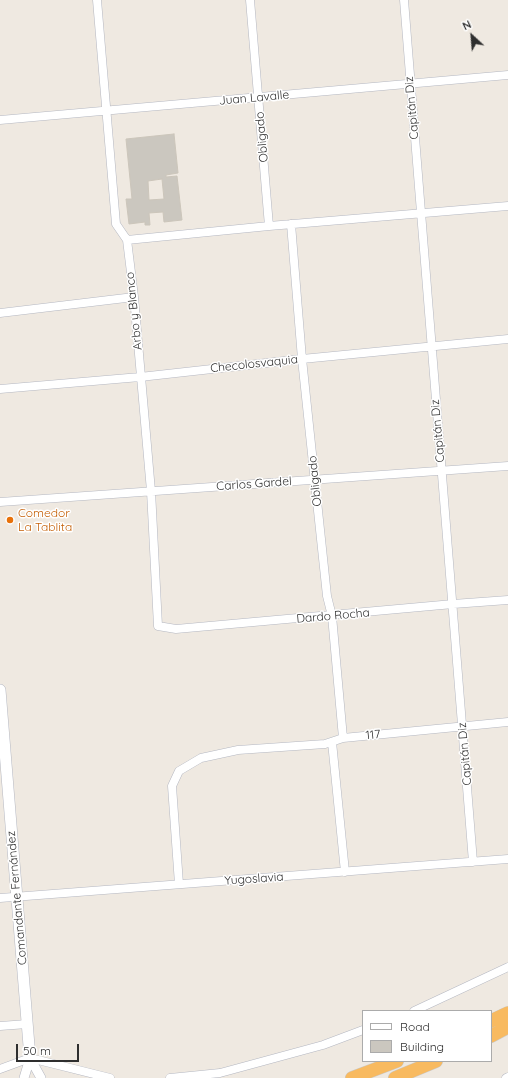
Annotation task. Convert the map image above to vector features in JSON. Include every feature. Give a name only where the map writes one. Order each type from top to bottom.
[{"type":"highway","points":[[492,1020],[508,1012]]},
{"type":"highway","points":[[492,1035],[508,1027]]},
{"type":"highway","points":[[352,1078],[394,1062]]},
{"type":"highway","points":[[395,1078],[434,1062]]},
{"type":"main road","name":"Comandante Fernández","points":[[0,690],[30,1058]]},
{"type":"street","name":"Arbo y Blanco","points":[[97,0],[116,224],[127,240],[134,297],[151,491],[158,626]]},
{"type":"street","name":"Obligado","points":[[250,0],[270,226]]},
{"type":"street","name":"Capitán Diz","points":[[404,0],[473,862]]},
{"type":"street","name":"Juan Lavalle","points":[[0,120],[508,75]]},
{"type":"street","points":[[127,240],[291,224],[508,206]]},
{"type":"street","name":"Obligado","points":[[291,224],[302,359],[327,596],[332,616],[342,738]]},
{"type":"street","points":[[0,313],[134,297]]},
{"type":"street","name":"Checolosvaquia","points":[[0,389],[140,377],[302,359],[508,339]]},
{"type":"street","name":"Carlos Gardel","points":[[0,502],[508,466]]},
{"type":"street","name":"Dardo Rocha","points":[[158,626],[176,629],[508,600]]},
{"type":"street","name":"117","points":[[179,884],[172,786],[179,771],[201,758],[238,750],[325,744],[342,738],[508,722]]},
{"type":"street","points":[[332,742],[345,872]]},
{"type":"street","name":"Yugoslavia","points":[[0,898],[508,859]]},
{"type":"street","points":[[416,1010],[508,967]]},
{"type":"street","points":[[0,1026],[27,1024]]},
{"type":"street","points":[[170,1078],[220,1072],[323,1045],[362,1030]]},
{"type":"street","points":[[0,1069],[30,1058],[110,1078]]},
{"type":"street","name":"Comandante Fernández","points":[[24,1078],[30,1058]]},
{"type":"street","name":"Comandante Fernández","points":[[30,1058],[41,1078]]},
{"type":"building","points":[[174,134],[178,173],[166,175],[166,177],[177,176],[182,220],[164,222],[163,212],[149,213],[150,225],[145,225],[145,222],[129,224],[126,199],[132,199],[126,139]],"holes":[[[162,179],[164,199],[149,200],[148,181]]]},
{"type":"place","name":"Comedor La Tablita","points":[[10,520]]}]
